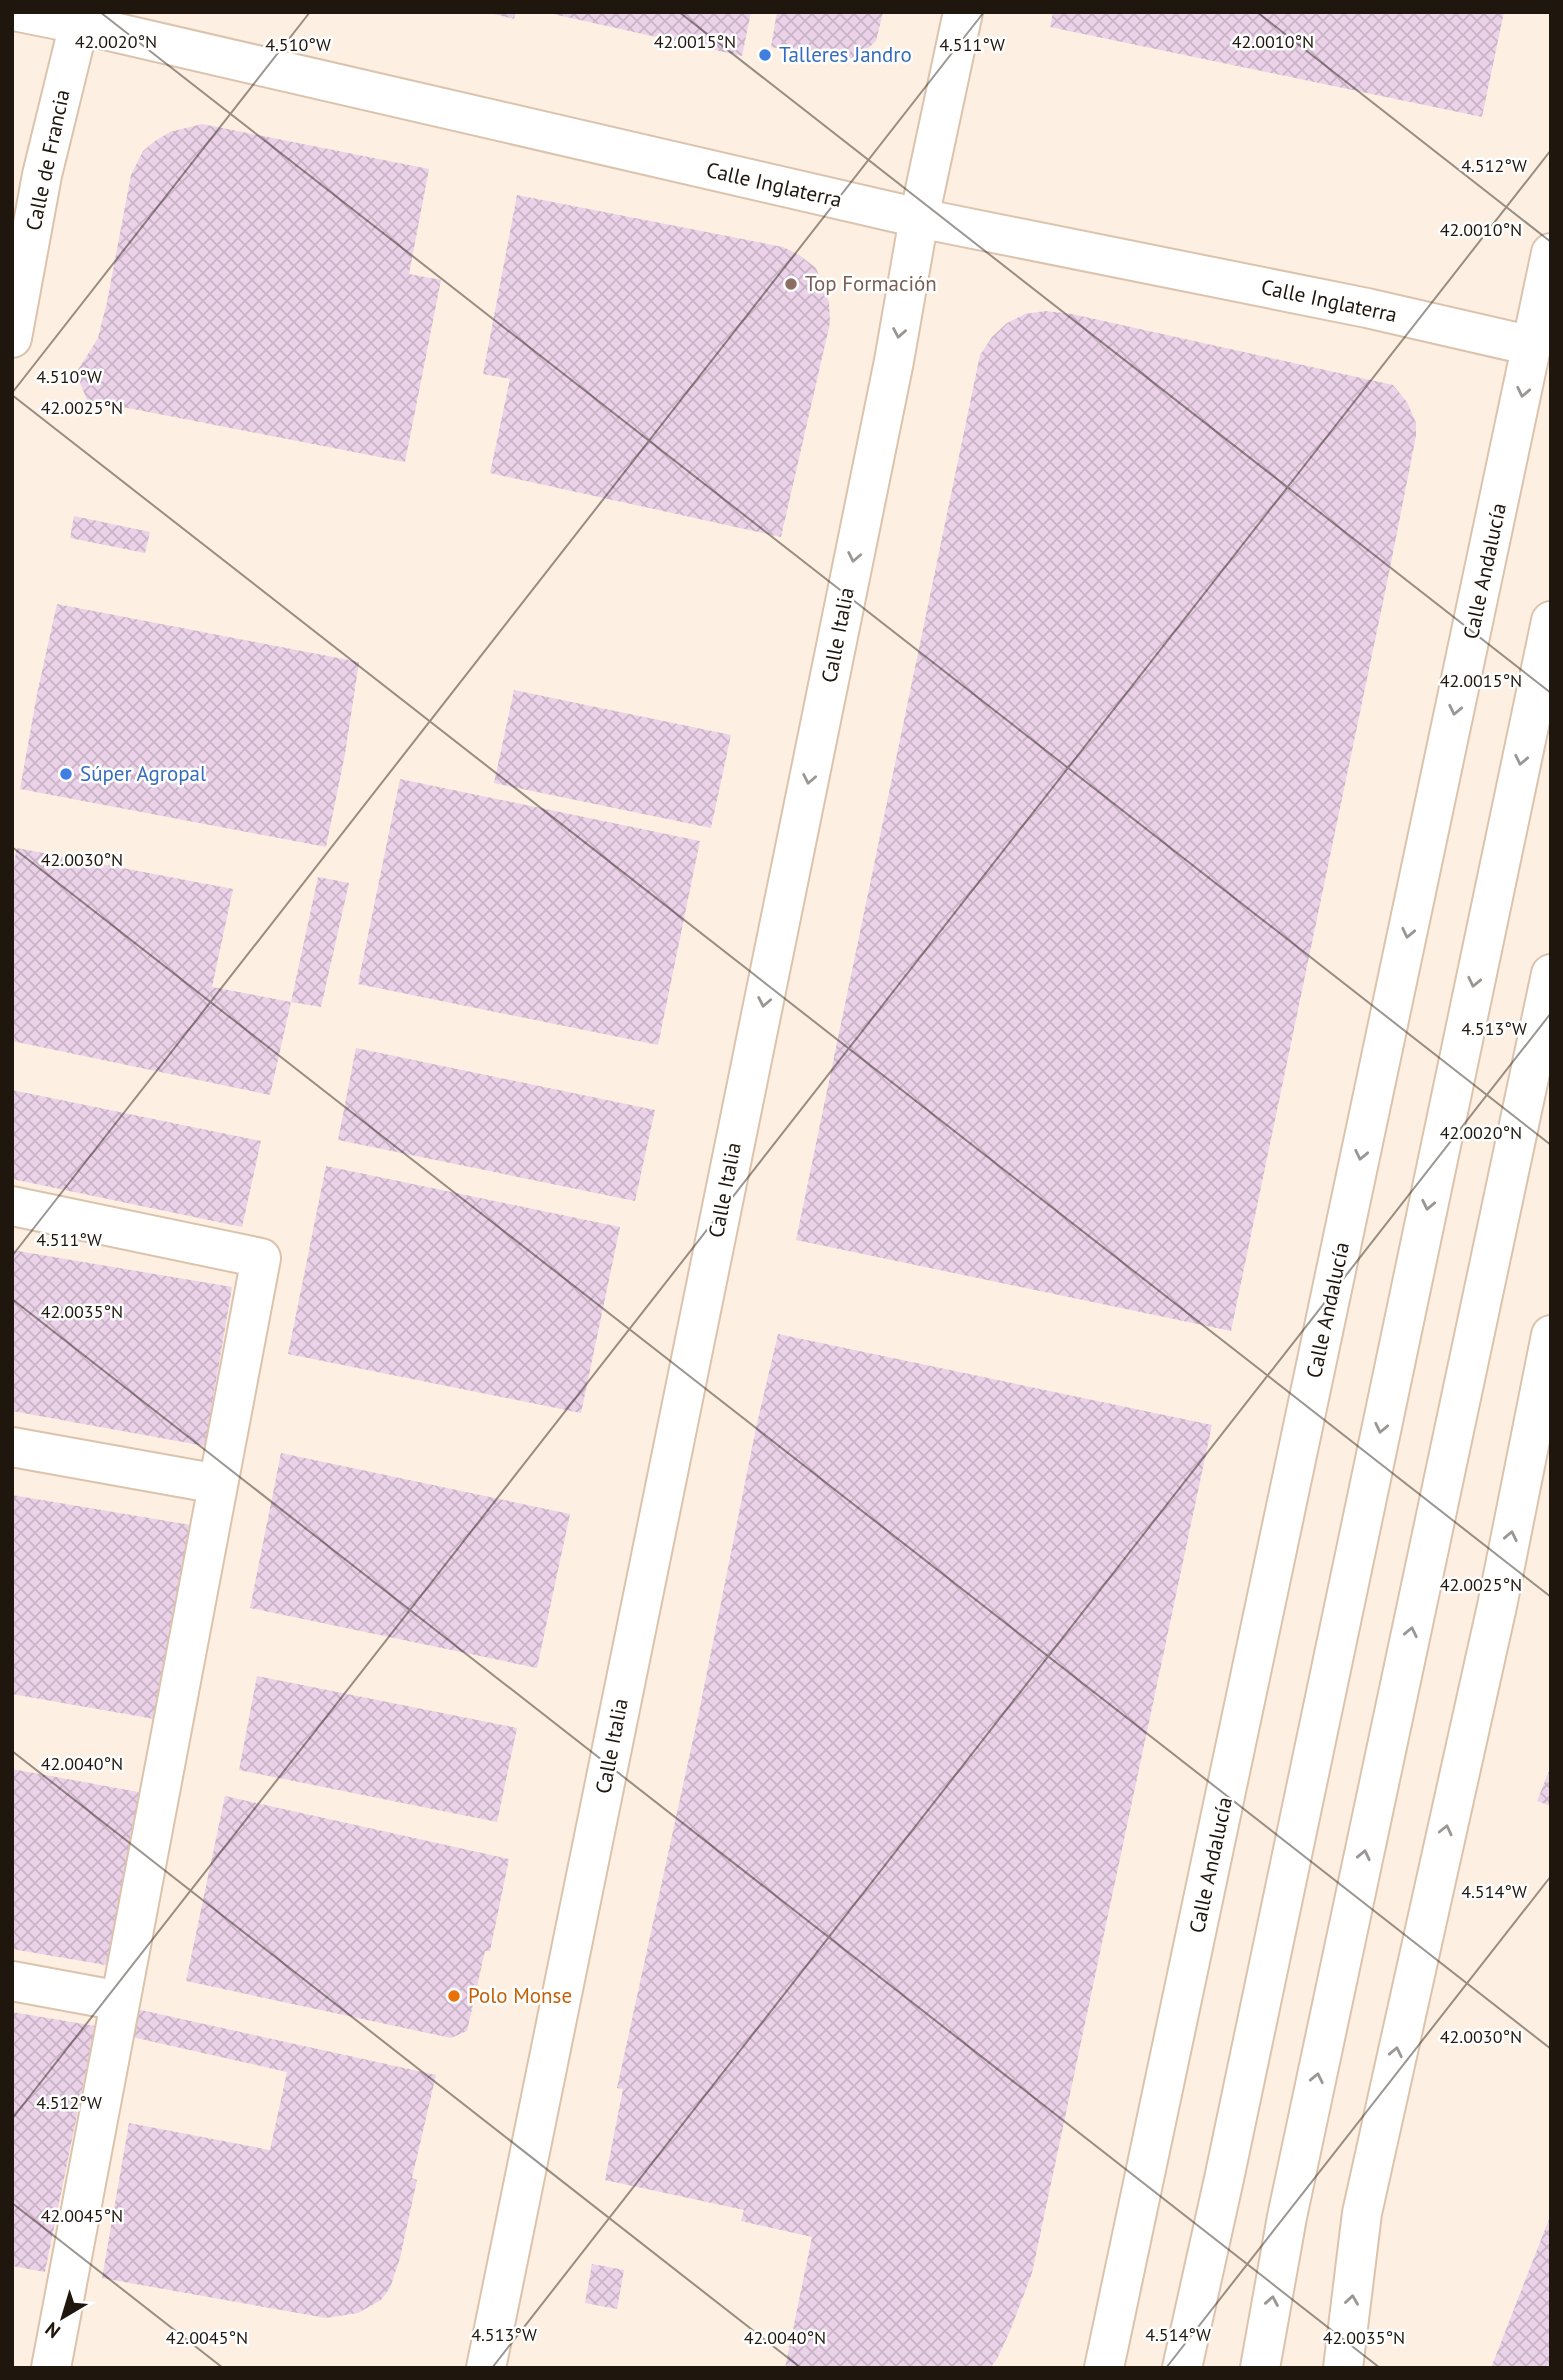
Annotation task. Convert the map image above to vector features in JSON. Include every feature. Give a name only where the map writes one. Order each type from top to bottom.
[{"type":"street","name":"Calle Inglaterra","points":[[19,12],[919,218],[1367,308],[1532,346]]},
{"type":"street","name":"Calle Italia","points":[[486,2368],[894,361],[919,218],[963,12]]},
{"type":"street","name":"Calle de Francia","points":[[12,338],[42,175],[79,24]]},
{"type":"street","name":"Calle Andalucía","points":[[1104,2368],[1551,253]]},
{"type":"street","points":[[1182,2368],[1227,2166],[1551,621]]},
{"type":"street","points":[[1260,2368],[1287,2217],[1551,974]]},
{"type":"street","points":[[12,1206],[261,1258],[51,2368]]},
{"type":"street","points":[[1343,2368],[1362,2213],[1497,1606],[1551,1335]]},
{"type":"street","points":[[12,1447],[218,1484]]},
{"type":"street","points":[[12,1981],[120,2001]]},
{"type":"building","points":[[486,12],[516,12],[514,19]]},
{"type":"building","points":[[544,12],[751,12],[742,56]]},
{"type":"building","points":[[777,12],[883,12],[876,41],[863,53],[846,60],[771,47]]},
{"type":"building","points":[[1053,12],[1504,12],[1482,117],[1050,27]]},
{"type":"building","points":[[202,124],[429,169],[409,274],[441,280],[405,462],[87,400],[76,373],[98,338],[131,175],[143,151],[155,141],[170,132]]},
{"type":"building","points":[[517,195],[783,247],[816,268],[829,302],[830,323],[781,537],[490,473],[510,379],[483,374]]},
{"type":"building","points":[[1045,311],[1072,314],[1393,385],[1407,402],[1416,423],[1416,436],[1388,578],[1231,1331],[796,1240],[980,355],[992,337],[1007,323],[1025,314]]},
{"type":"building","points":[[74,516],[150,532],[145,553],[70,538]]},
{"type":"building","points":[[57,604],[359,662],[345,754],[326,847],[20,789]]},
{"type":"building","points":[[514,690],[731,735],[711,828],[494,783]]},
{"type":"building","points":[[400,779],[700,841],[658,1045],[358,984]]},
{"type":"building","points":[[17,848],[233,889],[212,987],[291,1002],[270,1095],[12,1041],[12,872]]},
{"type":"building","points":[[318,877],[349,883],[321,1007],[291,1002]]},
{"type":"building","points":[[356,1048],[655,1110],[635,1201],[338,1140]]},
{"type":"building","points":[[12,1090],[261,1141],[242,1227],[12,1179]]},
{"type":"building","points":[[326,1166],[620,1227],[581,1413],[288,1354]]},
{"type":"building","points":[[12,1250],[232,1287],[205,1446],[12,1411]]},
{"type":"building","points":[[778,1334],[1212,1425],[1032,2273],[1010,2331],[990,2368],[785,2368],[812,2237],[741,2221],[744,2210],[605,2180],[623,2089],[617,2088]]},
{"type":"building","points":[[281,1453],[570,1514],[537,1668],[250,1608]]},
{"type":"building","points":[[12,1495],[191,1525],[154,1719],[12,1694]]},
{"type":"building","points":[[257,1676],[517,1728],[497,1822],[239,1770]]},
{"type":"building","points":[[1551,1766],[1551,1806],[1537,1801]]},
{"type":"building","points":[[12,1769],[144,1793],[111,1966],[12,1949]]},
{"type":"building","points":[[225,1796],[509,1859],[490,1951],[485,1951],[467,2031],[451,2038],[186,1981]]},
{"type":"building","points":[[127,2007],[436,2075],[412,2178],[417,2180],[400,2258],[390,2288],[381,2300],[358,2313],[326,2318],[102,2278],[129,2123],[270,2150],[287,2072],[123,2035]]},
{"type":"building","points":[[12,2012],[95,2026],[45,2272],[12,2266]]},
{"type":"building","points":[[1551,2214],[1551,2368],[1491,2368]]},
{"type":"building","points":[[592,2264],[624,2270],[617,2309],[585,2303]]},
{"type":"place","name":"Talleres Jandro","points":[[765,55]]},
{"type":"place","name":"Top Formación","points":[[791,284]]},
{"type":"place","name":"Súper Agropal","points":[[66,774]]},
{"type":"place","name":"Polo Monse","points":[[454,1996]]}]
